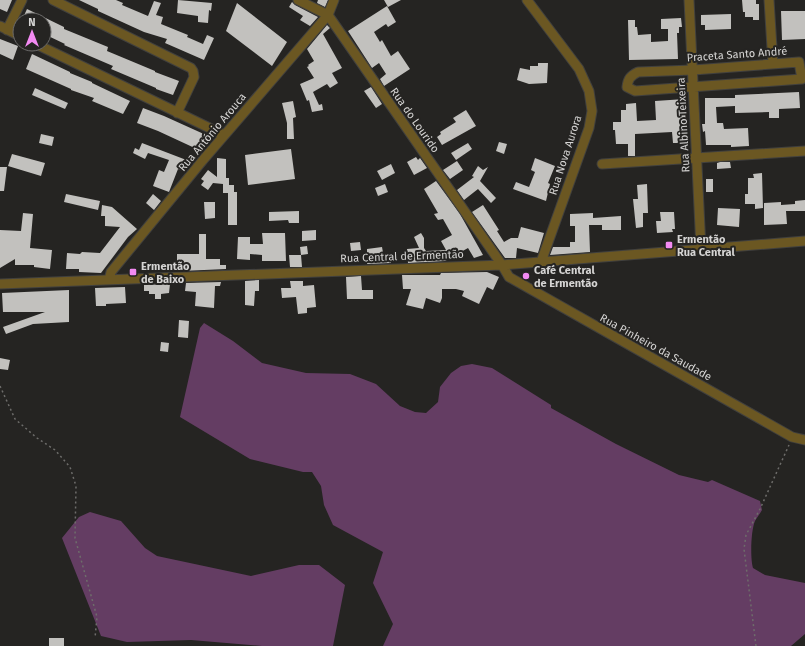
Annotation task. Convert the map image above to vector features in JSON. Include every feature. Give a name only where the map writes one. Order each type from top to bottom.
[{"type":"street","points":[[4,28],[22,0]]},
{"type":"street","points":[[53,0],[191,68],[194,77],[177,113]]},
{"type":"street","name":"Rua do Lourido","points":[[298,0],[328,15],[502,265]]},
{"type":"street","name":"Rua António Arouca","points":[[109,280],[111,272],[224,135],[328,15],[334,0]]},
{"type":"street","name":"Rua Nova Aurora","points":[[527,0],[579,69],[590,91],[592,111],[589,128],[541,262]]},
{"type":"street","name":"Rua Albino Teixeira","points":[[689,0],[701,248]]},
{"type":"street","points":[[769,0],[773,64]]},
{"type":"street","points":[[52,52],[224,135]]},
{"type":"street","name":"Praceta Santo André","points":[[799,62],[802,79],[634,91],[627,87],[628,79],[638,72],[693,70],[773,64],[799,62]]},
{"type":"street","points":[[602,164],[805,151]]},
{"type":"street","name":"Rua Central de Ermentão","points":[[0,284],[502,265],[701,248],[805,241]]},
{"type":"street","name":"Rua Pinheiro da Saudade","points":[[502,265],[509,278],[792,437],[805,440]]},
{"type":"path","points":[[0,386],[15,419],[37,438],[55,450],[70,467],[76,486],[75,538],[97,617],[95,638]]},
{"type":"path","points":[[756,646],[744,549],[746,535],[760,509],[792,437]]},
{"type":"shaded area","points":[[204,323],[233,341],[262,363],[306,373],[350,374],[376,384],[400,406],[415,412],[426,413],[438,402],[440,387],[451,373],[461,366],[472,364],[492,368],[551,405],[551,408],[616,444],[679,475],[708,482],[712,480],[760,501],[762,510],[755,521],[752,537],[751,558],[753,568],[765,575],[805,583],[805,634],[791,646],[383,646],[393,624],[373,583],[383,552],[333,525],[324,505],[321,486],[312,472],[303,472],[250,459],[180,417],[200,328]]},
{"type":"shaded area","points":[[90,512],[121,521],[145,548],[157,556],[251,576],[299,565],[319,565],[345,585],[333,646],[262,646],[191,640],[127,642],[101,636],[62,538],[79,517]]},
{"type":"building","points":[[0,0],[12,0],[7,12],[0,9]]},
{"type":"building","points":[[79,0],[116,0],[123,3],[122,5],[148,16],[154,1],[161,3],[156,15],[163,17],[161,24],[188,35],[187,37],[203,44],[207,35],[214,38],[204,60],[165,43],[167,39],[144,32],[98,11],[98,9]]},
{"type":"building","points":[[178,0],[212,3],[211,11],[209,10],[208,23],[198,22],[198,16],[177,13]]},
{"type":"building","points":[[318,0],[328,0],[325,7],[317,3]]},
{"type":"building","points":[[384,0],[401,0],[388,7]]},
{"type":"building","points":[[742,0],[756,0],[756,4],[759,4],[759,20],[753,20],[753,17],[745,17]]},
{"type":"building","points":[[292,2],[318,17],[310,26],[300,20],[303,16],[289,7]]},
{"type":"building","points":[[237,3],[287,42],[272,66],[226,31]]},
{"type":"building","points":[[387,6],[396,22],[388,27],[386,24],[374,32],[380,42],[382,40],[391,56],[398,51],[410,69],[384,86],[380,79],[386,74],[379,63],[372,68],[348,31]]},
{"type":"building","points":[[27,9],[33,12],[26,12]]},
{"type":"building","points":[[781,11],[805,11],[805,39],[782,40]]},
{"type":"building","points":[[731,14],[731,29],[705,30],[705,25],[701,25],[701,15]]},
{"type":"building","points":[[681,18],[682,27],[679,27],[679,33],[677,33],[678,59],[629,60],[628,20],[635,20],[635,27],[637,27],[638,35],[651,34],[651,42],[668,41],[668,29],[661,29],[661,19]]},
{"type":"building","points":[[52,21],[64,27],[64,29],[108,47],[107,51],[179,81],[173,95],[111,69],[113,66],[64,45],[65,44],[52,38]]},
{"type":"building","points":[[327,25],[330,28],[323,34],[342,68],[332,73],[338,83],[330,88],[327,84],[313,92],[319,105],[322,104],[323,110],[312,112],[309,100],[307,101],[300,84],[314,78],[307,67],[314,61],[307,49]]},
{"type":"building","points":[[0,39],[12,44],[12,52],[16,52],[13,60],[0,54]]},
{"type":"building","points":[[32,54],[130,101],[123,114],[92,101],[94,98],[71,90],[26,69]]},
{"type":"building","points":[[538,63],[548,63],[547,83],[529,84],[517,80],[520,68],[530,70],[530,66],[538,66]]},
{"type":"building","points":[[371,87],[382,104],[376,108],[364,91]]},
{"type":"building","points":[[35,88],[68,103],[65,109],[32,95]]},
{"type":"building","points":[[799,92],[800,108],[779,109],[779,118],[769,118],[769,112],[735,113],[735,106],[716,107],[717,123],[723,123],[724,129],[748,128],[749,146],[731,147],[731,145],[706,145],[705,131],[703,132],[702,124],[705,124],[705,98],[735,98],[735,95]]},
{"type":"building","points":[[685,99],[686,143],[673,143],[672,132],[635,134],[635,156],[628,156],[628,144],[616,144],[613,122],[621,122],[621,110],[626,110],[626,104],[636,103],[637,121],[656,120],[655,101]]},
{"type":"building","points":[[293,101],[296,117],[293,118],[294,139],[287,139],[287,123],[282,103]]},
{"type":"building","points":[[143,108],[206,135],[199,150],[137,123]]},
{"type":"building","points":[[466,110],[476,126],[442,145],[437,137],[441,134],[440,132],[456,122],[453,118]]},
{"type":"building","points":[[41,134],[54,137],[52,146],[39,143]]},
{"type":"building","points":[[499,142],[507,144],[504,154],[496,151]]},
{"type":"building","points":[[142,143],[189,161],[185,172],[178,169],[169,192],[153,186],[159,170],[164,172],[169,160],[148,153],[145,159],[133,153],[135,148],[139,150]]},
{"type":"building","points":[[468,143],[472,149],[456,160],[451,153]]},
{"type":"building","points":[[291,149],[295,179],[248,185],[245,155]]},
{"type":"building","points":[[12,154],[45,163],[41,176],[8,166]]},
{"type":"building","points":[[416,157],[418,160],[420,158],[427,168],[414,175],[407,162]]},
{"type":"building","points":[[217,158],[226,159],[226,178],[229,178],[229,185],[234,185],[234,192],[237,192],[237,225],[228,225],[228,193],[223,193],[223,184],[213,183],[208,190],[201,185],[204,181],[201,179],[208,170],[217,177]]},
{"type":"building","points":[[535,158],[555,166],[548,183],[550,184],[546,201],[513,189],[516,182],[529,187],[535,172],[531,170]]},
{"type":"building","points":[[457,161],[463,170],[450,179],[443,170]]},
{"type":"building","points":[[730,162],[731,168],[717,169],[717,163]]},
{"type":"building","points":[[391,164],[395,173],[382,180],[377,171]]},
{"type":"building","points":[[478,166],[483,170],[488,167],[480,181],[496,198],[491,203],[478,189],[464,200],[457,190],[474,177],[472,176]]},
{"type":"building","points":[[0,167],[7,167],[4,191],[0,191]]},
{"type":"building","points":[[762,173],[763,208],[755,209],[755,204],[745,204],[745,194],[748,194],[748,178],[754,178],[753,174]]},
{"type":"building","points":[[706,179],[713,179],[713,192],[706,192]]},
{"type":"building","points":[[436,181],[460,214],[483,255],[474,258],[468,248],[445,261],[408,263],[407,249],[419,248],[414,237],[421,233],[424,238],[424,248],[426,251],[446,250],[441,241],[452,235],[443,219],[438,220],[434,214],[438,213],[424,189]]},
{"type":"building","points":[[385,184],[388,192],[378,196],[375,188]]},
{"type":"building","points":[[647,184],[648,213],[643,213],[643,227],[636,228],[633,199],[638,199],[637,185]]},
{"type":"building","points":[[66,194],[100,201],[98,210],[64,202]]},
{"type":"building","points":[[153,194],[161,201],[154,210],[146,203]]},
{"type":"building","points":[[805,200],[805,211],[786,211],[787,224],[764,225],[764,203],[781,202],[781,205],[795,204],[795,201]]},
{"type":"building","points":[[204,202],[215,202],[215,218],[205,219]]},
{"type":"building","points":[[102,205],[112,207],[137,229],[128,237],[101,273],[79,272],[79,269],[66,269],[67,253],[100,253],[120,227],[105,226],[105,216],[101,216]]},
{"type":"building","points":[[483,205],[499,230],[497,231],[504,242],[511,238],[518,238],[521,227],[544,233],[538,253],[517,248],[516,258],[505,258],[472,212]]},
{"type":"building","points":[[718,208],[740,209],[739,227],[717,225]]},
{"type":"building","points":[[299,211],[299,223],[289,223],[288,220],[269,221],[269,212]]},
{"type":"building","points":[[660,212],[674,212],[675,229],[672,229],[673,232],[657,233],[656,221],[661,221]]},
{"type":"building","points":[[23,213],[33,214],[30,248],[52,250],[50,269],[34,267],[34,265],[15,265],[15,259],[0,268],[0,230],[21,231]]},
{"type":"building","points":[[593,213],[593,218],[621,216],[621,230],[602,230],[602,225],[589,225],[590,252],[550,255],[553,247],[570,247],[570,242],[575,242],[575,226],[570,226],[570,214]]},
{"type":"building","points":[[316,230],[316,240],[302,241],[302,231]]},
{"type":"building","points":[[262,233],[285,233],[286,261],[262,261],[262,255],[250,254],[250,260],[237,259],[238,237],[250,237],[250,244],[263,244]]},
{"type":"building","points":[[199,234],[206,234],[206,259],[220,259],[220,265],[226,265],[226,269],[182,271],[182,267],[177,267],[177,254],[199,254]]},
{"type":"building","points":[[360,242],[361,250],[351,251],[350,243]]},
{"type":"building","points":[[307,246],[308,254],[301,255],[300,247]]},
{"type":"building","points":[[382,247],[384,258],[391,258],[391,263],[367,264],[367,249]]},
{"type":"building","points":[[289,255],[301,255],[302,267],[290,267]]},
{"type":"building","points":[[487,272],[499,277],[493,290],[487,287],[479,304],[462,296],[464,291],[456,289],[442,289],[442,298],[440,303],[426,298],[423,309],[406,305],[411,289],[403,289],[402,275],[440,275],[441,273]]},
{"type":"building","points":[[361,276],[362,290],[373,290],[373,299],[347,299],[346,277]]},
{"type":"building","points":[[259,280],[259,291],[255,291],[254,306],[245,305],[245,281]]},
{"type":"building","points":[[290,281],[303,281],[303,286],[314,285],[316,307],[307,308],[307,313],[298,314],[296,297],[282,298],[281,288],[291,288]]},
{"type":"building","points":[[221,282],[220,286],[215,286],[214,308],[195,306],[196,292],[185,291],[186,283]]},
{"type":"building","points":[[170,284],[169,293],[161,294],[161,299],[155,299],[155,294],[149,294],[149,291],[144,291],[144,285]]},
{"type":"building","points":[[125,287],[126,303],[96,306],[95,288]]},
{"type":"building","points":[[69,290],[69,322],[33,324],[6,334],[3,327],[45,312],[3,312],[2,293]]},
{"type":"building","points":[[179,320],[189,321],[188,338],[178,337]]},
{"type":"building","points":[[161,342],[169,343],[168,352],[160,351]]},
{"type":"building","points":[[0,358],[10,360],[8,370],[0,369]]},
{"type":"building","points":[[49,638],[64,638],[64,646],[49,646]]},
{"type":"place","name":"Ermentão Rua Central","points":[[669,245]]},
{"type":"place","name":"Ermentão de Baixo","points":[[133,272]]},
{"type":"place","name":"Café Central de Ermentão","points":[[526,276]]}]
